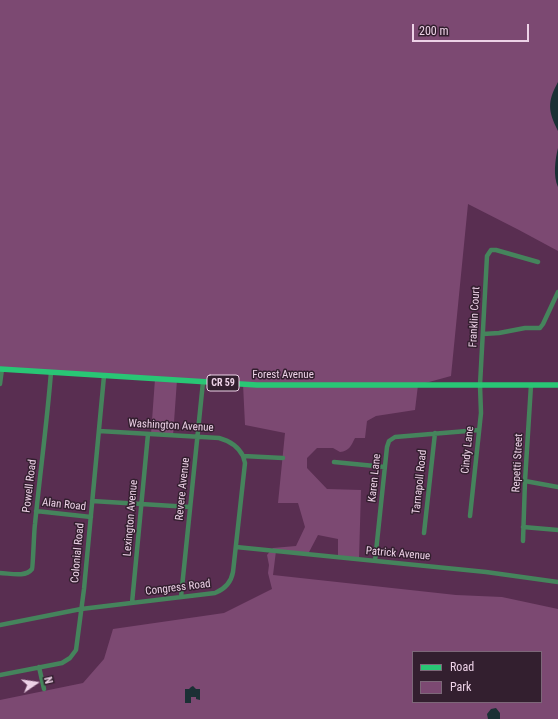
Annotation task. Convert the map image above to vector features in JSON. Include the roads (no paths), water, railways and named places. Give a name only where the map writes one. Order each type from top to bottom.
[{"type":"main road","name":"Forest Avenue","points":[[1,369],[257,385],[480,385]]},
{"type":"main road","name":"CR 59","points":[[480,385],[558,385]]},
{"type":"street","name":"Franklin Court","points":[[480,385],[487,256],[490,251],[496,250],[538,262]]},
{"type":"street","points":[[483,334],[499,333],[525,328],[540,328],[558,292]]},
{"type":"street","points":[[0,384],[1,369]]},
{"type":"street","name":"Powell Road","points":[[0,573],[27,573],[32,569],[34,563],[32,553],[51,372]]},
{"type":"street","name":"Colonial Road","points":[[0,675],[62,663],[73,654],[77,645],[82,609],[104,376]]},
{"type":"street","name":"Revere Avenue","points":[[181,597],[202,382]]},
{"type":"street","name":"Cindy Lane","points":[[470,516],[481,413],[480,385]]},
{"type":"street","name":"Repetti Street","points":[[523,541],[531,385]]},
{"type":"street","name":"Karen Lane","points":[[375,561],[388,444],[392,438],[479,430]]},
{"type":"street","name":"Washington Avenue","points":[[99,431],[224,440],[235,445],[243,456]]},
{"type":"street","name":"Tarnapoll Road","points":[[424,533],[435,433]]},
{"type":"street","name":"Lexington Avenue","points":[[132,603],[148,434]]},
{"type":"street","points":[[243,456],[282,458]]},
{"type":"street","name":"Congress Road","points":[[0,625],[82,609],[215,593],[225,588],[232,577],[245,463],[243,456]]},
{"type":"street","points":[[334,462],[385,467]]},
{"type":"street","points":[[525,481],[558,486]]},
{"type":"street","points":[[92,501],[190,507]]},
{"type":"street","name":"Alan Road","points":[[36,511],[91,517]]},
{"type":"street","points":[[523,527],[558,530]]},
{"type":"street","name":"Patrick Avenue","points":[[236,547],[486,572],[558,582]]},
{"type":"street","points":[[39,667],[44,689]]}]
